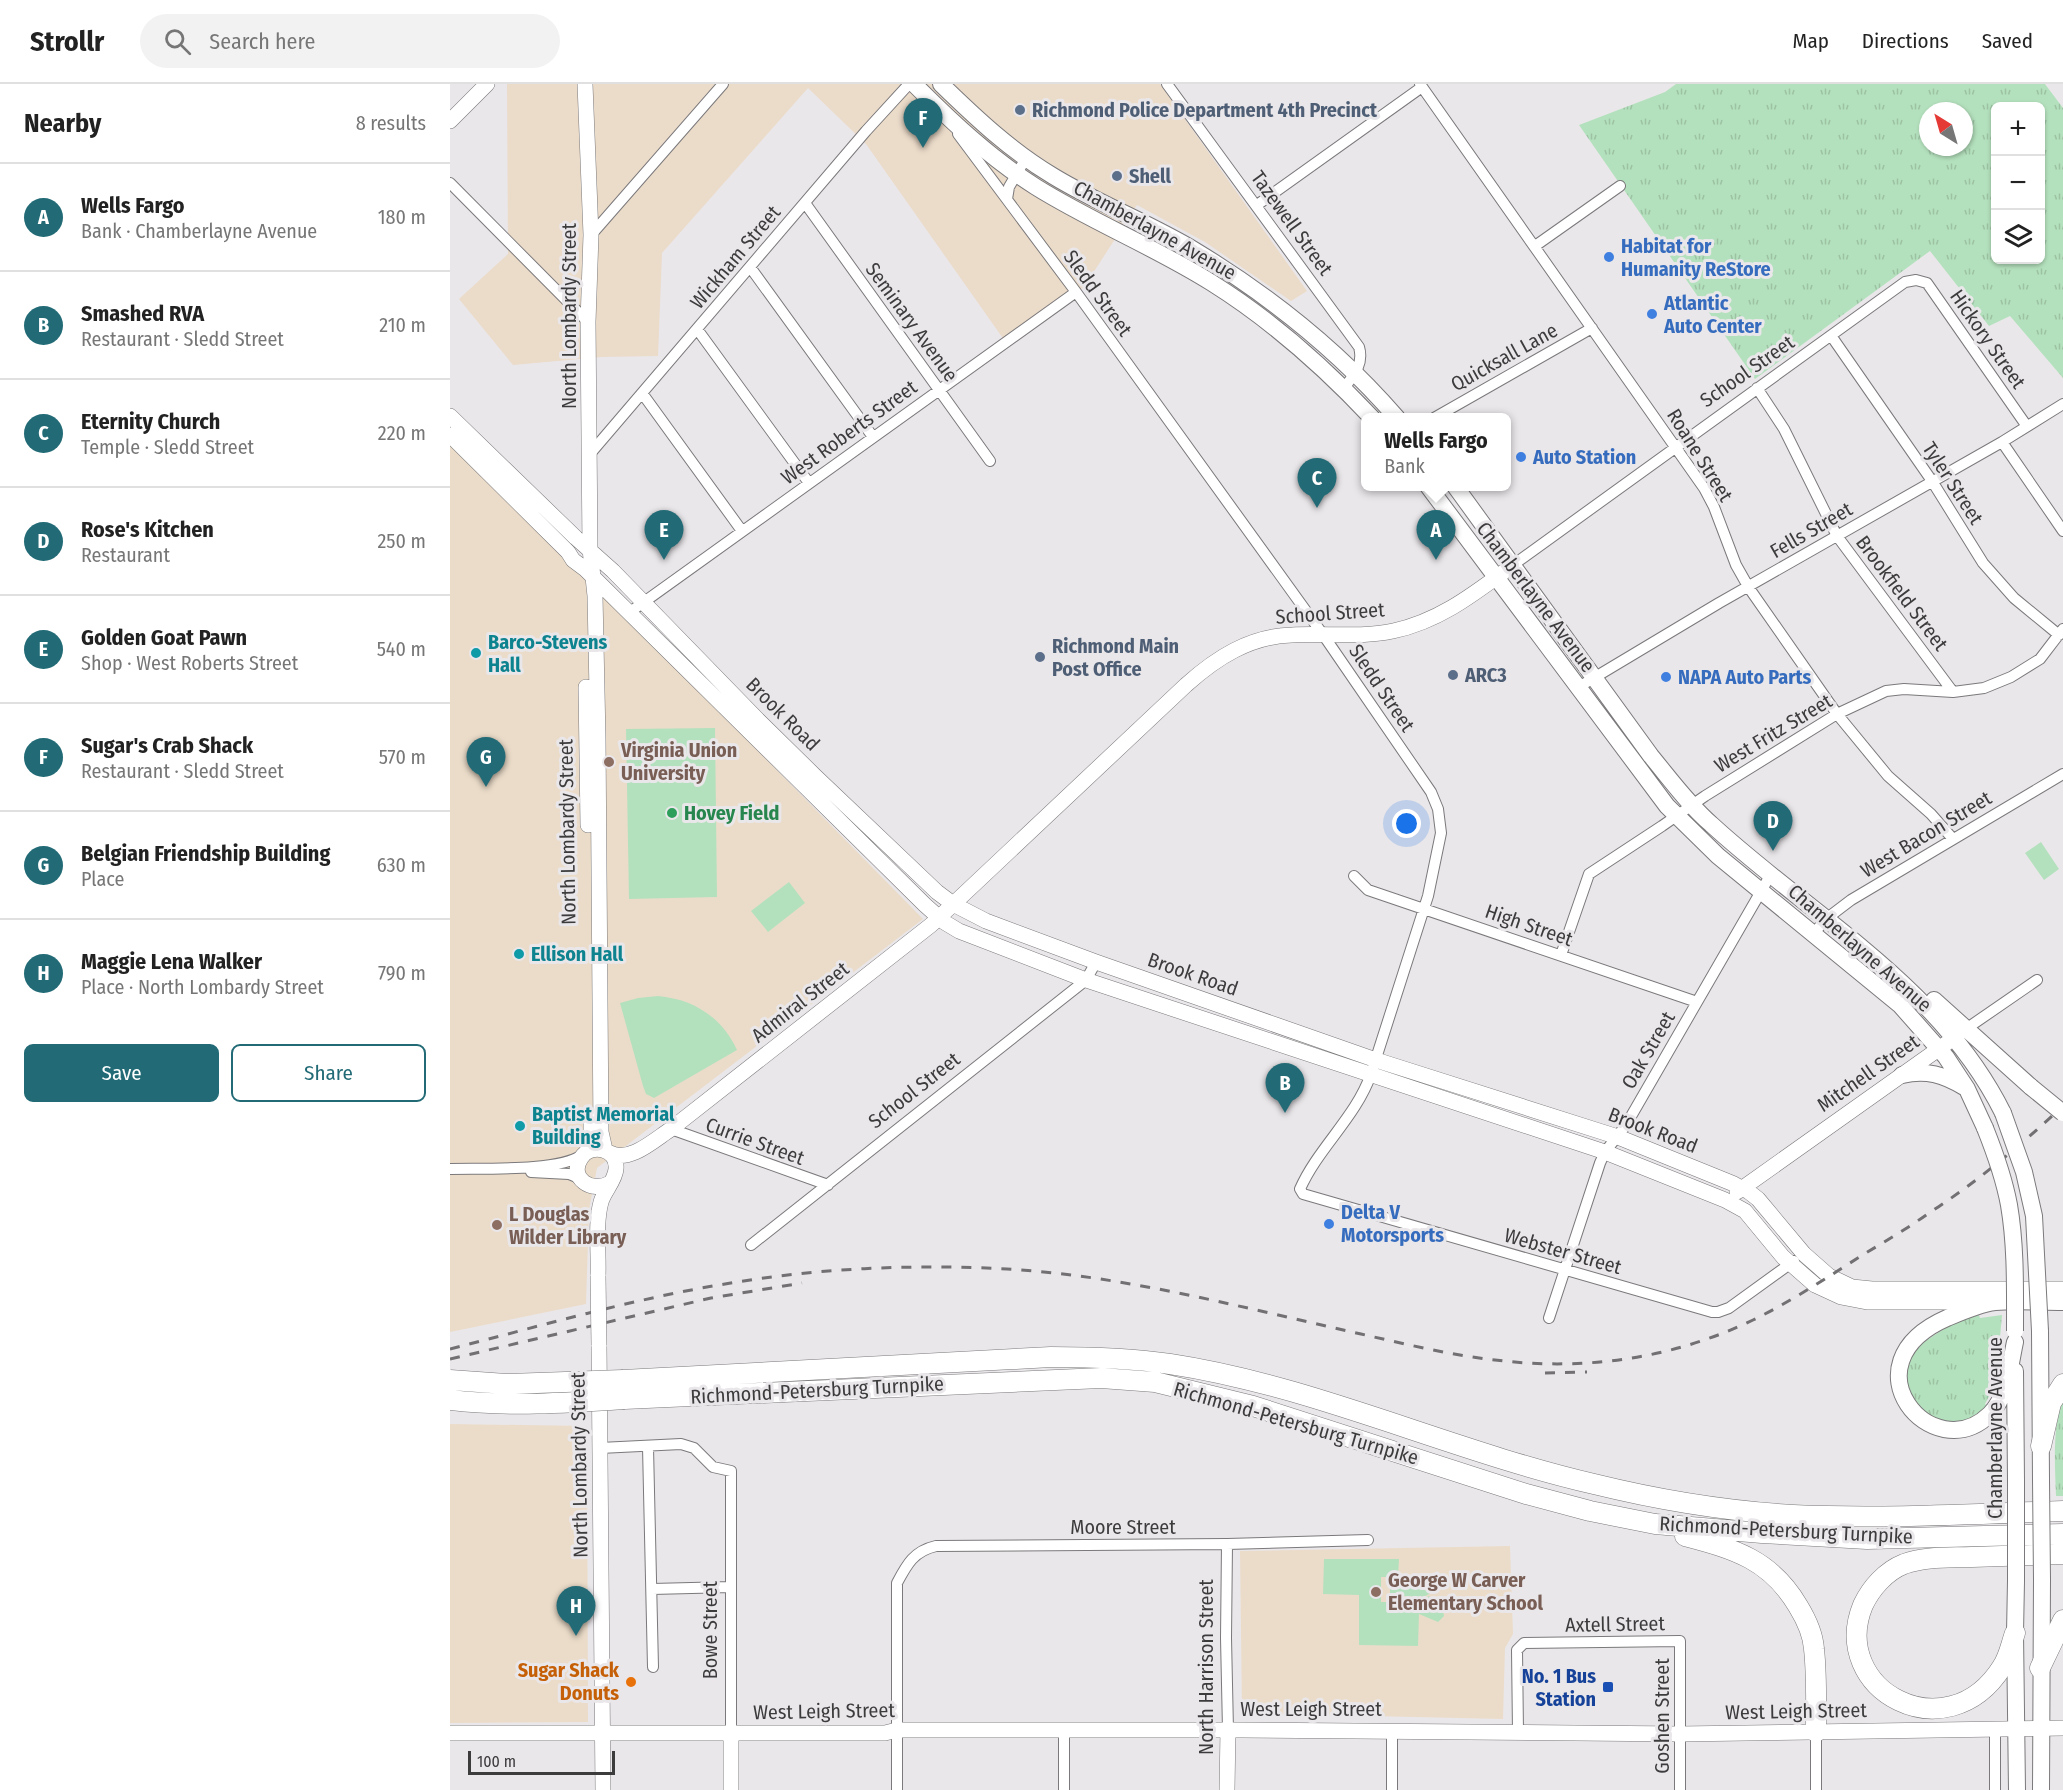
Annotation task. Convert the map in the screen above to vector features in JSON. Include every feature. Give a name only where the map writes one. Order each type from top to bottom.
[{"type":"highway","name":"Richmond-Petersburg Turnpike","points":[[450,1400],[496,1404],[551,1403],[623,1389],[1051,1357],[1115,1358],[1170,1364],[1281,1389],[1592,1484],[1722,1508],[1793,1515],[1866,1516],[2063,1511]]},
{"type":"highway","name":"Richmond-Petersburg Turnpike","points":[[450,1380],[623,1389],[1091,1378],[1155,1382],[1252,1406],[1526,1494],[1590,1511],[1655,1524],[1867,1539],[2063,1534]]},
{"type":"highway","points":[[2041,1446],[2051,1402],[2063,1384]]},
{"type":"highway","points":[[1655,1524],[1672,1532],[1722,1545],[1745,1555],[1765,1566],[1784,1586],[1810,1629],[1814,1648],[1816,1732]]},
{"type":"highway","points":[[2015,1633],[2003,1666],[1984,1688],[1963,1703],[1942,1709],[1921,1708],[1906,1704],[1886,1693],[1863,1664],[1857,1636],[1860,1614],[1869,1593],[1883,1578],[1902,1565],[1929,1559],[2063,1554]]},
{"type":"highway","points":[[2040,1668],[2063,1620]]},
{"type":"main road","points":[[450,121],[487,84]]},
{"type":"main road","name":"Chamberlayne Avenue","points":[[914,84],[979,146],[1017,174],[1066,204],[1163,254],[1212,283],[1271,325],[1344,388],[1368,413]]},
{"type":"main road","name":"Chamberlayne Avenue","points":[[941,84],[982,123],[1026,158],[1069,185],[1159,230],[1221,267],[1299,322],[1355,373],[1393,413]]},
{"type":"main road","name":"North Lombardy Street","points":[[584,85],[591,235],[588,322],[591,1132],[585,1154]]},
{"type":"main road","name":"Brook Road","points":[[450,416],[453,433],[568,552],[573,560],[590,573],[630,612],[939,918],[967,935],[1086,980],[1374,1067],[1618,1137],[1742,1188],[1758,1199],[1804,1254],[1835,1280],[1861,1289],[2063,1289]]},
{"type":"main road","name":"Brook Road","points":[[453,433],[490,452],[644,602],[766,728],[937,892],[953,904],[986,921],[1605,1152],[1725,1200],[1749,1215],[1790,1264],[1821,1289],[1858,1302],[2063,1302]]},
{"type":"main road","name":"Chamberlayne Avenue","points":[[1432,491],[1643,778],[1676,816],[1718,856],[1900,1005],[1940,1048],[1967,1089],[1985,1128],[2004,1183],[2011,1221],[2015,1269],[2017,1790]]},
{"type":"main road","name":"Chamberlayne Avenue","points":[[1459,491],[1651,756],[1691,805],[1724,836],[1876,960],[1908,978],[1961,1033],[2063,1113]]},
{"type":"main road","name":"School Street","points":[[953,904],[1186,685],[1216,660],[1236,648],[1259,640],[1288,635],[1375,634],[1410,626],[1448,610],[1513,565]]},
{"type":"main road","name":"North Lombardy Street","points":[[590,573],[598,739],[601,1132],[607,1152]]},
{"type":"main road","name":"Admiral Street","points":[[607,1152],[617,1157],[626,1156],[671,1129],[939,918],[953,904]]},
{"type":"main road","name":"Chamberlayne Avenue","points":[[1961,1033],[1978,1070],[2003,1113],[2024,1172],[2034,1216],[2040,1331],[2041,1790]]},
{"type":"main road","name":"Mitchell Street","points":[[1725,1200],[1961,1033]]},
{"type":"main road","points":[[1902,1075],[1919,1072],[1933,1073],[1967,1089]]},
{"type":"main road","name":"Admiral Street","points":[[612,1180],[652,1149],[671,1129]]},
{"type":"main road","points":[[593,1149],[607,1152],[616,1164],[612,1180],[598,1188],[583,1181],[578,1166],[585,1154],[593,1149]]},
{"type":"main road","name":"North Lombardy Street","points":[[603,1790],[598,1276],[599,1211],[604,1194],[612,1180]]},
{"type":"main road","name":"North Lombardy Street","points":[[583,1181],[599,1211]]},
{"type":"main road","points":[[1993,1302],[1929,1326],[1914,1338],[1906,1349],[1899,1371],[1903,1396],[1909,1407],[1925,1422],[1943,1429],[1959,1428],[1989,1415],[2002,1396],[2015,1336]]},
{"type":"main road","name":"West Leigh Street","points":[[450,1733],[1228,1730],[1680,1734],[2063,1728]]},
{"type":"main road","name":"North Harrison Street","points":[[1227,1790],[1228,1730]]},
{"type":"main road","name":"Bowe Street","points":[[730,1733],[731,1790]]},
{"type":"street","points":[[591,235],[723,84]]},
{"type":"street","name":"Wickham Street","points":[[589,455],[909,84]]},
{"type":"street","name":"Tazewell Street","points":[[1167,84],[1359,347],[1361,358],[1355,373]]},
{"type":"street","points":[[1257,206],[1421,85]]},
{"type":"street","name":"Roane Street","points":[[1421,85],[1704,488],[1714,507],[1736,565],[1749,588],[1836,714],[1888,776],[1931,814],[1953,839]]},
{"type":"street","name":"Sledd Street","points":[[946,116],[1324,636],[1431,792],[1438,808],[1441,833],[1424,909],[1374,1067],[1363,1094],[1308,1171],[1300,1189]]},
{"type":"street","points":[[1007,199],[1009,187],[1026,158]]},
{"type":"street","points":[[450,183],[588,322]]},
{"type":"street","points":[[1535,246],[1620,186]]},
{"type":"street","name":"Seminary Avenue","points":[[805,203],[990,461]]},
{"type":"street","points":[[750,267],[873,437]]},
{"type":"street","name":"School Street","points":[[1513,565],[1757,388],[1832,337],[1905,282],[1916,280]]},
{"type":"street","name":"Hickory Street","points":[[1916,280],[1927,283],[2026,425]]},
{"type":"street","name":"West Roberts Street","points":[[630,612],[1076,292]]},
{"type":"street","name":"Quicksall Lane","points":[[1441,413],[1592,328]]},
{"type":"street","points":[[697,329],[809,483]]},
{"type":"street","name":"Tyler Street","points":[[1832,337],[1932,481],[1983,563],[2014,598],[2061,632]]},
{"type":"street","points":[[1344,388],[1355,373]]},
{"type":"street","name":"Brookfield Street","points":[[1757,388],[1784,429],[1837,536],[1953,692]]},
{"type":"street","points":[[642,393],[742,531]]},
{"type":"street","name":"Fells Street","points":[[1577,688],[1719,603],[2002,442],[2063,404]]},
{"type":"street","points":[[2002,442],[2063,531]]},
{"type":"street","name":"West Fritz Street","points":[[1561,955],[1588,874],[1691,805],[1836,714],[1886,691],[1904,689],[1953,692],[1984,688],[2011,677],[2040,659],[2061,632]]},
{"type":"street","name":"West Bacon Street","points":[[1814,933],[1826,919],[1851,900],[2063,774]]},
{"type":"street","name":"Oak Street","points":[[1549,1318],[1597,1168],[1605,1152],[1618,1137],[1771,874]]},
{"type":"street","name":"High Street","points":[[1354,876],[1368,890],[1698,1002]]},
{"type":"street","name":"School Street","points":[[751,1245],[1086,980],[1096,962]]},
{"type":"street","name":"Mitchell Street","points":[[1961,1033],[2037,980]]},
{"type":"street","name":"Currie Street","points":[[671,1129],[828,1185]]},
{"type":"street","points":[[450,1168],[513,1169],[574,1162],[585,1154]]},
{"type":"street","points":[[513,1169],[569,1174],[583,1181]]},
{"type":"street","name":"Webster Street","points":[[1300,1189],[1303,1194],[1698,1309],[1718,1312],[1740,1301],[1804,1254]]},
{"type":"street","name":"Bowe Street","points":[[648,1447],[681,1444],[694,1448],[713,1467],[731,1471],[730,1733]]},
{"type":"street","points":[[600,1448],[648,1447],[653,1666]]},
{"type":"street","name":"Moore Street","points":[[897,1731],[897,1583],[910,1560],[920,1550],[934,1546],[1227,1544],[1368,1540]]},
{"type":"street","name":"North Harrison Street","points":[[1227,1544],[1228,1730]]},
{"type":"street","points":[[652,1589],[730,1587]]},
{"type":"street","name":"Axtell Street","points":[[1518,1732],[1517,1650],[1524,1643],[1680,1641]]},
{"type":"street","name":"Goshen Street","points":[[1680,1641],[1680,1790]]},
{"type":"street","points":[[1995,1728],[1995,1790]]},
{"type":"street","points":[[1064,1730],[1064,1790]]},
{"type":"street","points":[[897,1731],[897,1790]]},
{"type":"street","points":[[1392,1731],[1392,1790]]},
{"type":"street","points":[[1816,1732],[1816,1790]]},
{"type":"shaded area","points":[[507,84],[1160,84],[1307,291],[1291,301],[1205,242],[1137,205],[1084,287],[1007,344],[866,144],[808,88],[662,253],[658,356],[601,357],[513,365],[459,299],[508,254]]},
{"type":"shaded area","name":"Virginia Union University","points":[[450,437],[923,919],[597,1168],[589,1210],[586,1304],[450,1332]]},
{"type":"shaded area","points":[[450,1424],[587,1426],[588,1722],[450,1723]]},
{"type":"shaded area","name":"George W Carver Elementary School","points":[[1510,1546],[1513,1634],[1505,1648],[1503,1719],[1242,1713],[1240,1551]]},
{"type":"green space","points":[[1676,84],[2045,84],[2063,108],[2063,378],[2010,316],[1989,326],[1930,251],[1755,379],[1579,125],[1665,92]]},
{"type":"green space","name":"Hovey Field","points":[[715,728],[717,897],[629,899],[626,729]]},
{"type":"green space","points":[[2041,842],[2059,869],[2044,880],[2025,853]]},
{"type":"green space","points":[[789,882],[805,903],[768,932],[751,911]]},
{"type":"green space","points":[[658,996],[683,1001],[705,1012],[723,1028],[737,1050],[654,1098],[646,1094],[643,1086],[620,1003]]},
{"type":"green space","points":[[1979,1315],[1980,1318],[2002,1315],[1996,1383],[1985,1404],[1988,1407],[1965,1421],[1949,1423],[1922,1412],[1907,1388],[1906,1368],[1913,1349],[1956,1321]]},
{"type":"green space","points":[[2063,1398],[2063,1496],[2056,1496],[2056,1434]]},
{"type":"green space","points":[[1324,1559],[1399,1559],[1398,1577],[1381,1577],[1381,1602],[1398,1602],[1398,1597],[1390,1593],[1390,1588],[1399,1581],[1421,1580],[1431,1584],[1433,1589],[1430,1593],[1419,1597],[1401,1596],[1401,1602],[1419,1602],[1419,1608],[1423,1608],[1423,1599],[1429,1596],[1437,1604],[1442,1605],[1444,1616],[1438,1622],[1419,1614],[1418,1646],[1359,1645],[1359,1595],[1323,1594]]},
{"type":"railway","points":[[450,1349],[621,1305],[725,1284],[830,1271],[937,1267],[1007,1269],[1096,1278],[1185,1294],[1478,1358],[1561,1364],[1627,1359],[1659,1353],[1722,1333],[1753,1320],[1796,1297],[1964,1189],[2015,1149],[2063,1106]]},
{"type":"railway","points":[[450,1359],[711,1298],[802,1283]]},
{"type":"railway","points":[[1545,1373],[1587,1372]]},
{"type":"place","name":"Richmond Police Department 4th Precinct","points":[[1020,110]]},
{"type":"place","name":"Sugar's Crab Shack","points":[[923,148]]},
{"type":"place","name":"Shell","points":[[1117,176]]},
{"type":"place","name":"Habitat for Humanity ReStore","points":[[1609,257]]},
{"type":"place","name":"Atlantic Auto Center","points":[[1652,314]]},
{"type":"place","name":"Auto Station","points":[[1521,457]]},
{"type":"place","name":"Eternity Church","points":[[1317,508]]},
{"type":"place","name":"Golden Goat Pawn","points":[[664,560]]},
{"type":"place","name":"Wells Fargo","points":[[1436,560]]},
{"type":"place","name":"Barco-Stevens Hall","points":[[476,653]]},
{"type":"place","name":"Richmond Main Post Office","points":[[1040,657]]},
{"type":"place","name":"ARC3","points":[[1453,675]]},
{"type":"place","name":"NAPA Auto Parts","points":[[1666,677]]},
{"type":"place","name":"Virginia Union University","points":[[609,762]]},
{"type":"place","name":"Belgian Friendship Building","points":[[486,787]]},
{"type":"place","name":"Hovey Field","points":[[672,813]]},
{"type":"place","name":"Rose's Kitchen","points":[[1773,851]]},
{"type":"place","name":"Ellison Hall","points":[[519,954]]},
{"type":"place","name":"Smashed RVA","points":[[1285,1113]]},
{"type":"place","name":"Baptist Memorial Building","points":[[520,1126]]},
{"type":"place","name":"Delta V Motorsports","points":[[1329,1224]]},
{"type":"place","name":"L Douglas Wilder Library","points":[[497,1225]]},
{"type":"place","name":"George W Carver Elementary School","points":[[1376,1592]]},
{"type":"place","name":"Maggie Lena Walker","points":[[576,1636]]},
{"type":"place","name":"Sugar Shack Donuts","points":[[631,1682]]},
{"type":"place","name":"No. 1 Bus Station","points":[[1608,1687]]}]
